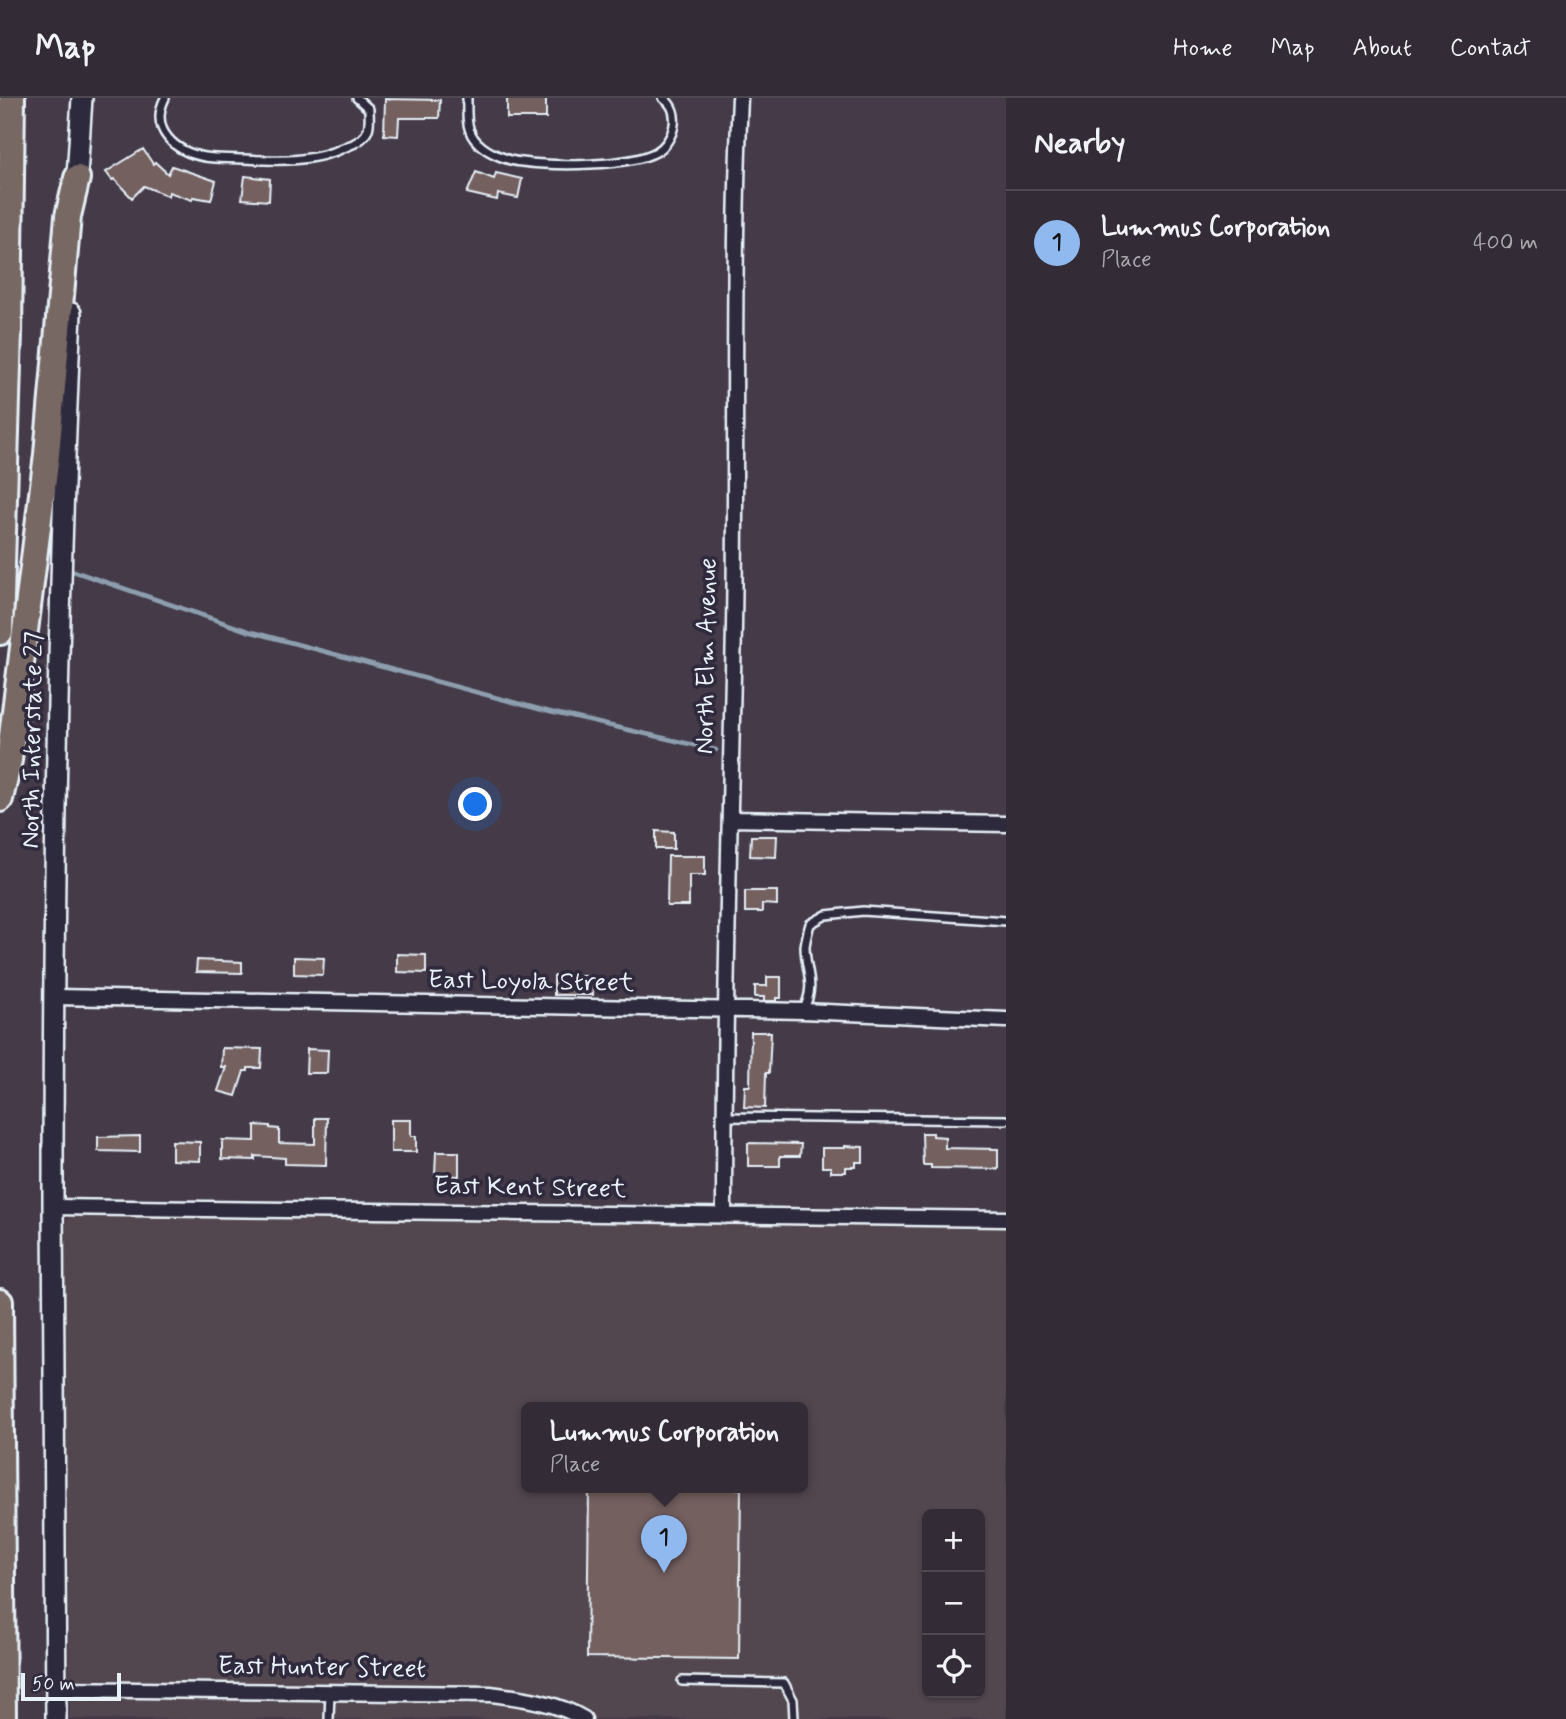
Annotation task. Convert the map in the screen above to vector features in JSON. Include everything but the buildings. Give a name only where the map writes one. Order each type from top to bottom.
[{"type":"highway","points":[[0,632],[9,346],[12,98]]},
{"type":"highway","points":[[0,799],[9,760],[47,454],[68,216],[77,178]]},
{"type":"highway","points":[[0,1302],[4,1719]]},
{"type":"highway","points":[[3,1474],[18,1719]]},
{"type":"main road","name":"North Interstate 27","points":[[56,1719],[53,1207],[55,998],[65,434],[82,98]]},
{"type":"street","name":"North Elm Avenue","points":[[724,1216],[740,98]]},
{"type":"street","points":[[730,819],[1006,824]]},
{"type":"street","name":"East Loyola Street","points":[[55,998],[803,1011],[1006,1020]]},
{"type":"street","name":"East Kent Street","points":[[53,1207],[1006,1219]]},
{"type":"street","name":"East Hunter Street","points":[[56,1689],[491,1694],[521,1697],[552,1705],[584,1719]]},
{"type":"lane","points":[[165,98],[160,107],[160,127],[167,138],[183,149],[204,157],[290,162],[333,153],[367,134],[369,108],[360,99]]},
{"type":"lane","points":[[467,98],[468,130],[478,144],[495,154],[520,162],[613,164],[656,152],[668,141],[674,128],[675,114],[668,101],[663,98]]},
{"type":"lane","points":[[803,1011],[809,999],[811,977],[805,946],[810,924],[825,915],[863,911],[1006,921]]},
{"type":"lane","points":[[724,1117],[1006,1120]]},
{"type":"lane","points":[[682,1681],[785,1683],[793,1699],[794,1719]]},
{"type":"lane","points":[[329,1719],[330,1692]]},
{"type":"shaded area","points":[[79,1214],[1006,1228],[1006,1719],[70,1719],[64,1227],[68,1218]]},
{"type":"waterway","points":[[73,571],[248,631],[550,712],[716,750]]},
{"type":"place","name":"Lummus Corporation","points":[[664,1573]]}]
